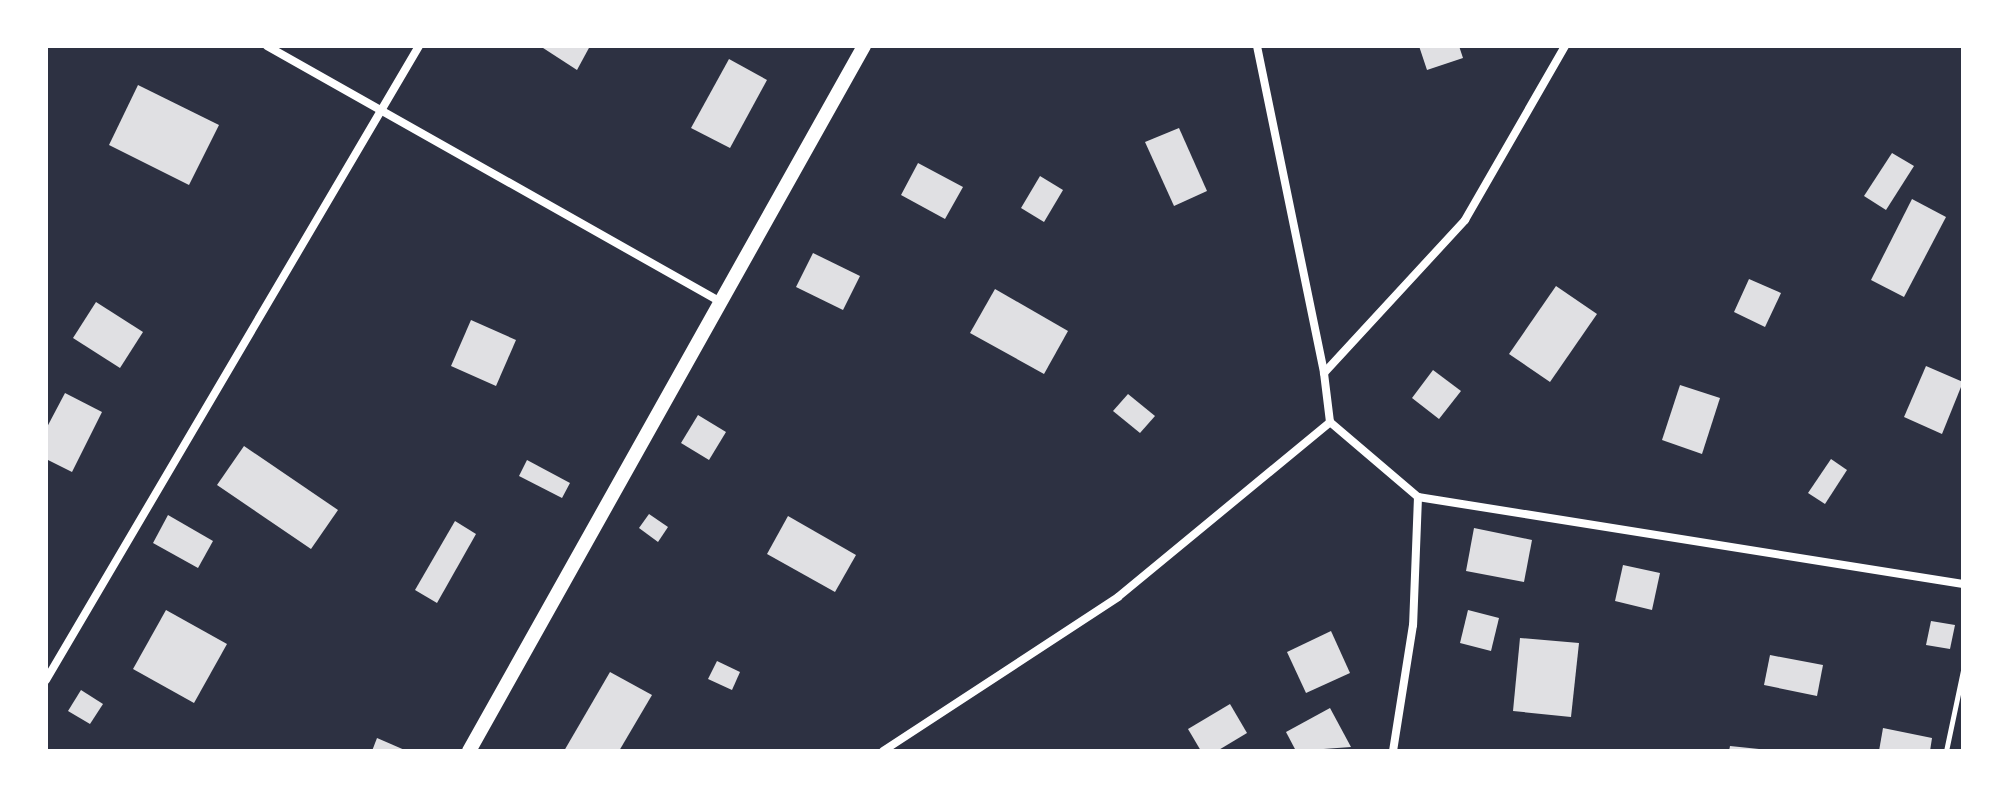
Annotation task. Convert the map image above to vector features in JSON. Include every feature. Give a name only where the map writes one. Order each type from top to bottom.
[{"type":"street","points":[[267,46],[719,301]]},
{"type":"street","points":[[46,680],[419,46]]},
{"type":"street","points":[[469,751],[864,46]]},
{"type":"street","points":[[1257,46],[1324,373],[1330,422],[1418,497],[1963,584]]},
{"type":"street","points":[[1324,373],[1465,220],[1565,46]]},
{"type":"street","points":[[883,751],[1118,597],[1330,422]]},
{"type":"street","points":[[1393,751],[1413,625],[1418,497]]},
{"type":"path","points":[[1946,751],[1963,670]]},
{"type":"building","points":[[540,46],[590,46],[577,70]]},
{"type":"building","points":[[1419,46],[1459,46],[1463,58],[1427,70]]},
{"type":"building","points":[[729,59],[767,80],[730,148],[691,128]]},
{"type":"building","points":[[138,85],[219,125],[189,185],[109,145]]},
{"type":"building","points":[[1179,128],[1207,191],[1174,206],[1145,142]]},
{"type":"building","points":[[1892,153],[1914,166],[1886,210],[1864,196]]},
{"type":"building","points":[[918,163],[963,187],[945,219],[901,195]]},
{"type":"building","points":[[1040,176],[1063,190],[1044,222],[1021,208]]},
{"type":"building","points":[[1912,199],[1946,217],[1904,297],[1871,280]]},
{"type":"building","points":[[813,253],[860,276],[843,310],[796,287]]},
{"type":"building","points":[[1749,279],[1781,293],[1765,327],[1734,312]]},
{"type":"building","points":[[1556,286],[1597,314],[1550,382],[1509,354]]},
{"type":"building","points":[[995,289],[1068,331],[1044,374],[970,333]]},
{"type":"building","points":[[96,302],[143,332],[120,368],[73,338]]},
{"type":"building","points":[[471,320],[516,340],[496,386],[451,366]]},
{"type":"building","points":[[1926,366],[1963,382],[1942,434],[1904,417]]},
{"type":"building","points":[[1433,370],[1461,391],[1439,419],[1412,398]]},
{"type":"building","points":[[1680,385],[1720,398],[1702,454],[1662,440]]},
{"type":"building","points":[[65,393],[102,412],[72,472],[46,459],[46,429]]},
{"type":"building","points":[[1128,394],[1155,416],[1140,433],[1113,411]]},
{"type":"building","points":[[698,415],[726,432],[709,460],[681,443]]},
{"type":"building","points":[[244,446],[338,510],[311,549],[217,485]]},
{"type":"building","points":[[1831,459],[1847,470],[1825,504],[1808,493]]},
{"type":"building","points":[[527,460],[570,483],[562,498],[519,476]]},
{"type":"building","points":[[649,514],[668,527],[658,542],[639,528]]},
{"type":"building","points":[[168,515],[213,541],[198,568],[153,543]]},
{"type":"building","points":[[788,516],[856,555],[835,592],[767,554]]},
{"type":"building","points":[[455,521],[476,534],[437,603],[415,590]]},
{"type":"building","points":[[1474,528],[1532,540],[1524,582],[1466,571]]},
{"type":"building","points":[[1623,565],[1660,573],[1652,610],[1615,601]]},
{"type":"building","points":[[166,610],[227,644],[194,703],[133,669]]},
{"type":"building","points":[[1468,610],[1499,618],[1491,651],[1460,643]]},
{"type":"building","points":[[1931,621],[1955,625],[1950,649],[1926,645]]},
{"type":"building","points":[[1331,631],[1350,673],[1306,693],[1287,652]]},
{"type":"building","points":[[1520,638],[1579,643],[1571,717],[1513,711]]},
{"type":"building","points":[[1770,655],[1823,665],[1817,696],[1764,685]]},
{"type":"building","points":[[717,661],[740,672],[732,690],[708,679]]},
{"type":"building","points":[[610,672],[652,695],[619,751],[564,751]]},
{"type":"building","points":[[81,690],[103,704],[90,724],[68,711]]},
{"type":"building","points":[[1230,704],[1247,733],[1217,751],[1201,751],[1188,729]]},
{"type":"building","points":[[1330,708],[1351,747],[1296,751],[1286,732]]},
{"type":"building","points":[[1883,728],[1932,738],[1930,751],[1879,751]]},
{"type":"building","points":[[377,738],[407,751],[372,751]]},
{"type":"building","points":[[1730,746],[1759,749],[1729,751]]}]
